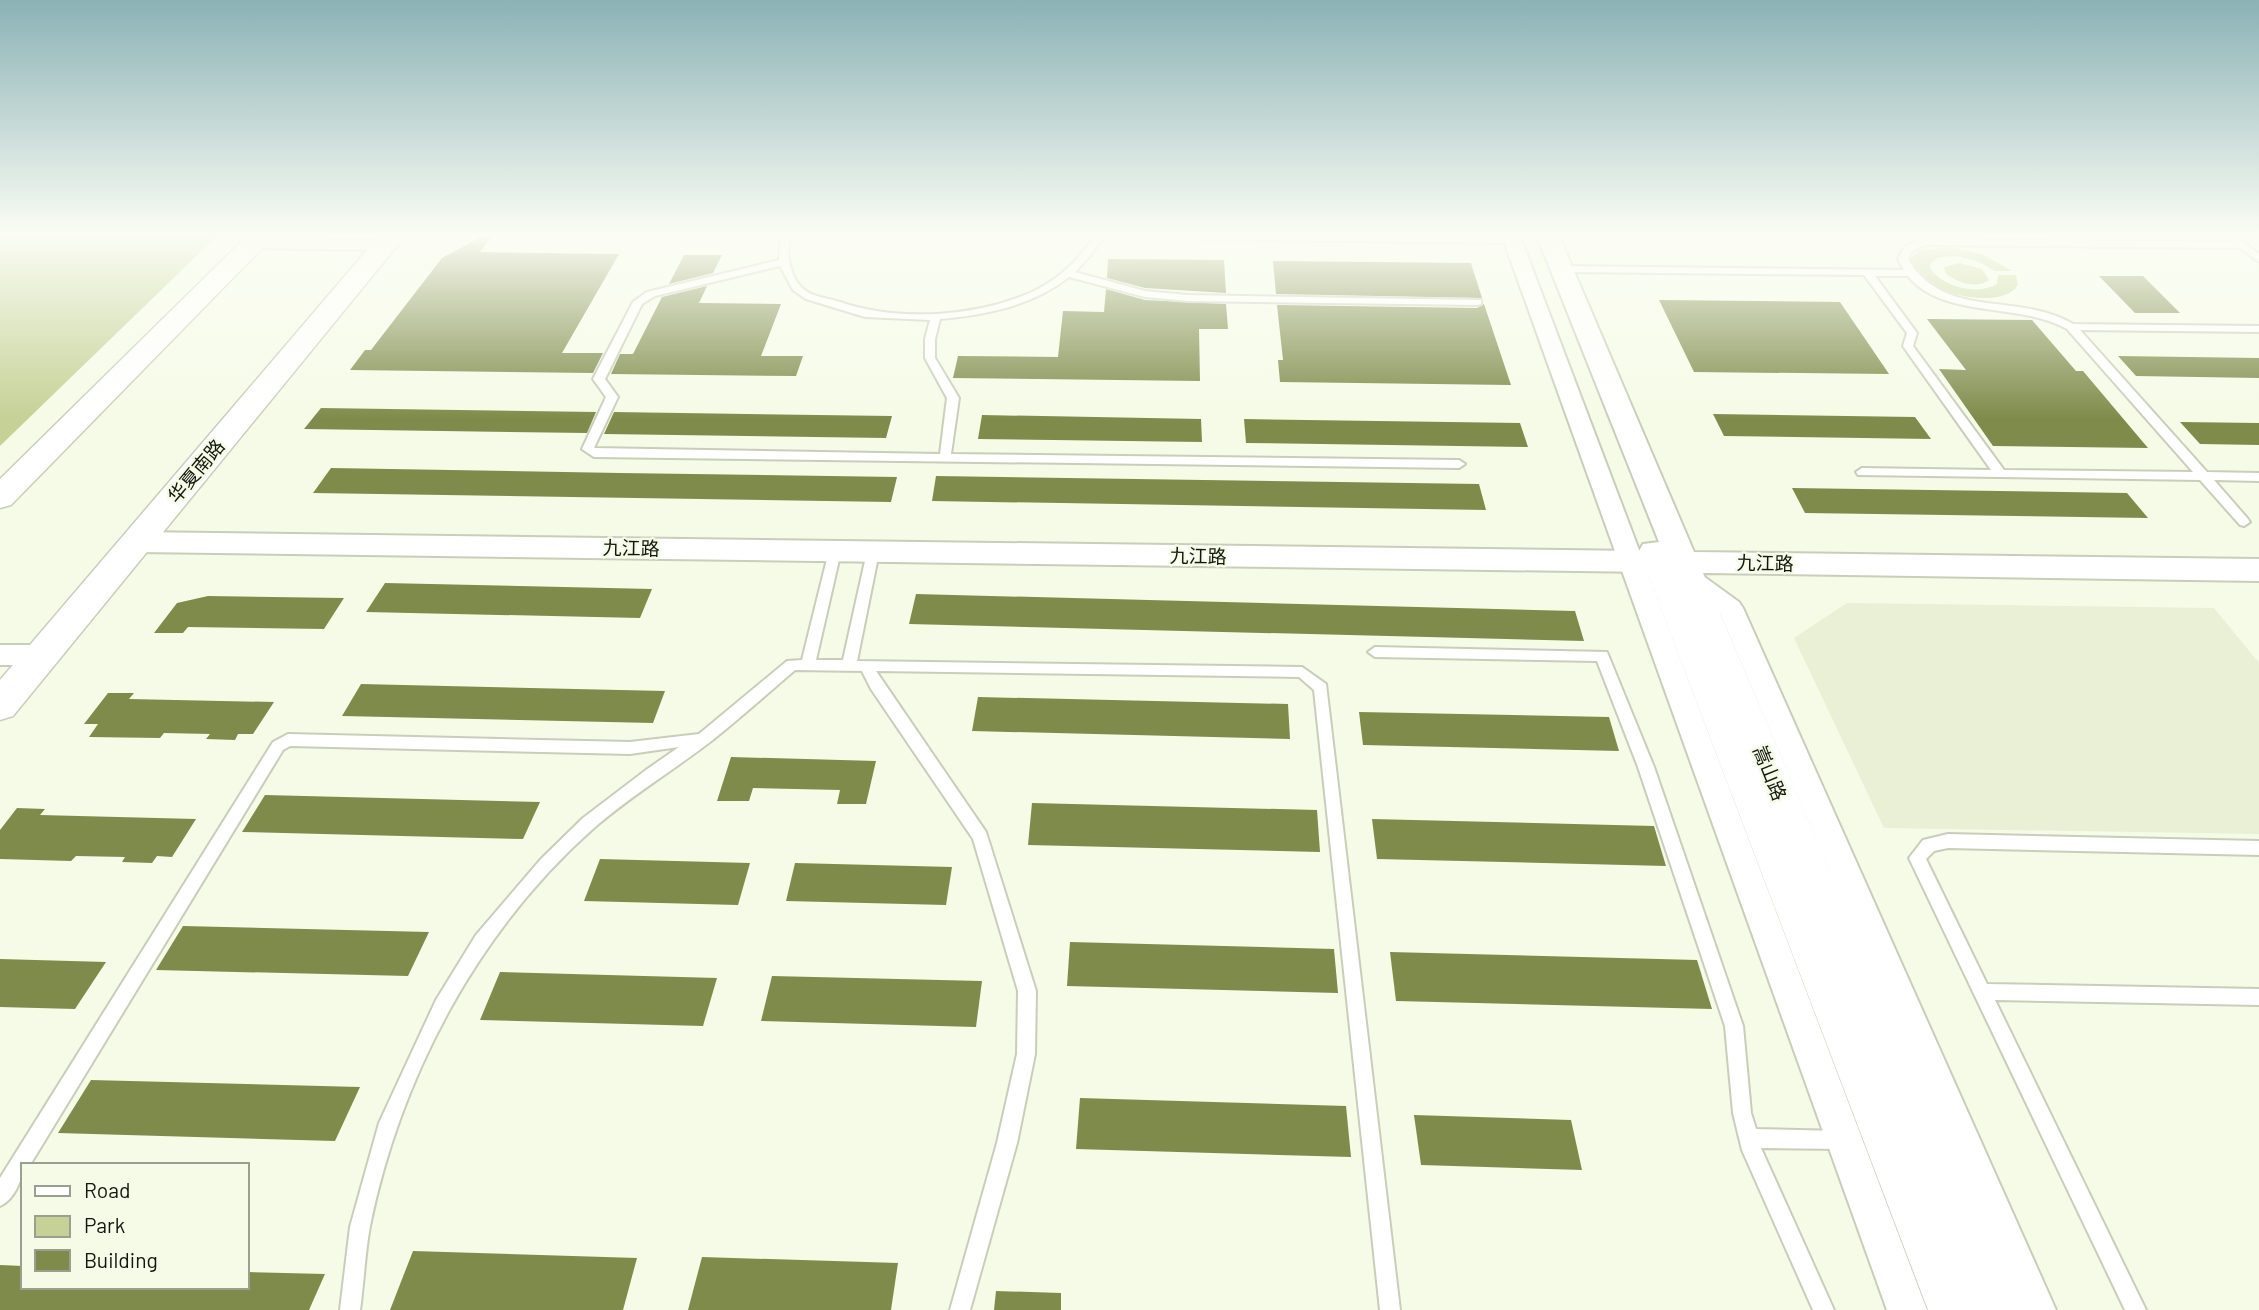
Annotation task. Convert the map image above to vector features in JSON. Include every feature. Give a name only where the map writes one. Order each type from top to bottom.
[{"type":"main road","points":[[0,498],[200,297]]},
{"type":"main road","name":"华夏南路","points":[[0,706],[341,297]]},
{"type":"street","name":"嵩山路","points":[[1544,297],[1992,1310]]},
{"type":"street","name":"嵩山路","points":[[1572,297],[1659,558],[1952,1310]]},
{"type":"street","name":"九江路","points":[[143,535],[2259,570]]},
{"type":"street","name":"九江路","points":[[143,535],[873,552],[1659,558],[2259,555]]},
{"type":"street","points":[[1659,558],[1844,1140],[1907,1310]]},
{"type":"street","points":[[1659,558],[1730,608],[2036,1310]]},
{"type":"street","points":[[0,655],[42,655]]},
{"type":"lane","points":[[646,297],[638,302],[598,379],[612,397],[588,449],[594,453],[1459,464]]},
{"type":"lane","points":[[816,297],[867,314],[936,315],[990,308],[1025,297]]},
{"type":"lane","points":[[1179,297],[1478,302]]},
{"type":"lane","points":[[1886,297],[1912,333],[1908,346],[2000,473]]},
{"type":"lane","points":[[1948,297],[1971,304],[2016,309],[2053,317],[2071,327],[2244,522]]},
{"type":"lane","points":[[936,315],[930,339],[930,358],[953,398],[945,457]]},
{"type":"lane","points":[[2071,327],[2259,329]]},
{"type":"lane","points":[[1862,472],[2259,477]]},
{"type":"lane","points":[[807,665],[835,551]]},
{"type":"lane","points":[[858,666],[873,552]]},
{"type":"lane","points":[[1376,652],[1602,656],[1646,767],[1734,1026],[1742,1113],[1749,1138],[1824,1310]]},
{"type":"lane","points":[[350,1310],[360,1227],[388,1123],[442,1006],[482,940],[547,864],[589,823],[651,774],[704,738],[792,665],[807,665],[1302,672],[1321,688],[1390,1310]]},
{"type":"lane","points":[[858,666],[876,685],[980,837],[1027,991],[1026,1054],[1007,1143],[960,1310]]},
{"type":"lane","points":[[0,1196],[278,746],[288,740],[630,748],[704,738]]},
{"type":"lane","points":[[2136,1310],[1917,858],[1929,845],[1948,841],[2259,848]]},
{"type":"lane","points":[[1982,992],[2259,997]]},
{"type":"lane","points":[[1749,1138],[1844,1140]]},
{"type":"shaded area","points":[[1847,603],[2214,608],[2259,663],[2259,834],[1884,828],[1794,638]]},
{"type":"green space","points":[[0,297],[154,297],[0,446]]},
{"type":"building","points":[[412,297],[594,297],[562,353],[603,353],[593,373],[350,370],[365,350],[371,350]]},
{"type":"building","points":[[662,297],[702,297],[699,303],[781,304],[761,356],[803,356],[796,376],[611,374],[620,354],[633,354]]},
{"type":"building","points":[[1105,297],[1226,304],[1228,329],[1199,329],[1200,381],[953,378],[958,356],[1058,357],[1063,311],[1104,312]]},
{"type":"building","points":[[2120,297],[2164,297],[2180,313],[2135,313]]},
{"type":"building","points":[[1659,300],[1840,302],[1889,374],[1694,372]]},
{"type":"building","points":[[1484,304],[1511,385],[1280,382],[1278,360],[1283,360],[1277,305],[1477,308]]},
{"type":"building","points":[[1927,319],[2032,320],[2076,371],[2083,371],[2148,448],[1993,446],[1939,369],[1966,370]]},
{"type":"building","points":[[2118,356],[2259,358],[2259,378],[2136,376]]},
{"type":"building","points":[[321,408],[596,412],[587,433],[304,429]]},
{"type":"building","points":[[614,412],[892,416],[886,438],[604,434]]},
{"type":"building","points":[[1713,414],[1915,417],[1931,439],[1724,436]]},
{"type":"building","points":[[982,415],[1201,419],[1202,442],[978,439]]},
{"type":"building","points":[[1244,419],[1520,423],[1528,447],[1246,443]]},
{"type":"building","points":[[2180,422],[2259,423],[2259,445],[2200,444]]},
{"type":"building","points":[[331,468],[897,477],[891,502],[313,493]]},
{"type":"building","points":[[936,476],[1479,484],[1486,510],[932,501]]},
{"type":"building","points":[[1792,488],[2127,493],[2148,518],[1805,513]]},
{"type":"building","points":[[385,583],[652,589],[640,618],[366,612]]},
{"type":"building","points":[[916,594],[1575,611],[1584,641],[909,624]]},
{"type":"building","points":[[208,596],[344,598],[324,629],[188,627],[183,633],[154,633],[177,603]]},
{"type":"building","points":[[361,684],[665,691],[653,723],[342,716]]},
{"type":"building","points":[[108,693],[134,693],[129,699],[274,702],[253,734],[238,734],[235,740],[206,739],[210,734],[164,733],[160,738],[89,737],[98,724],[84,724]]},
{"type":"building","points":[[978,697],[1288,704],[1290,739],[972,731]]},
{"type":"building","points":[[1359,712],[1609,717],[1619,751],[1363,745]]},
{"type":"building","points":[[731,757],[876,761],[866,804],[837,804],[840,790],[753,788],[749,801],[717,801]]},
{"type":"building","points":[[265,795],[540,802],[523,839],[242,832]]},
{"type":"building","points":[[1032,803],[1317,810],[1320,852],[1028,845]]},
{"type":"building","points":[[17,808],[45,809],[40,815],[196,819],[172,857],[157,856],[152,863],[122,862],[125,857],[76,856],[71,861],[0,859],[0,830]]},
{"type":"building","points":[[1372,819],[1654,826],[1666,866],[1377,859]]},
{"type":"building","points":[[600,859],[750,863],[738,905],[584,901]]},
{"type":"building","points":[[795,863],[952,867],[946,905],[786,901]]},
{"type":"building","points":[[183,926],[429,932],[408,976],[156,970]]},
{"type":"building","points":[[1070,942],[1334,949],[1338,993],[1067,986]]},
{"type":"building","points":[[1390,952],[1697,960],[1712,1009],[1396,1001]]},
{"type":"building","points":[[0,959],[106,962],[75,1009],[0,1007]]},
{"type":"building","points":[[500,972],[717,978],[703,1026],[480,1020]]},
{"type":"building","points":[[772,976],[982,981],[976,1027],[761,1021]]},
{"type":"building","points":[[91,1080],[360,1087],[335,1141],[58,1133]]},
{"type":"building","points":[[1080,1098],[1346,1106],[1351,1157],[1076,1149]]},
{"type":"building","points":[[1414,1115],[1571,1120],[1582,1170],[1421,1165]]},
{"type":"building","points":[[413,1251],[637,1258],[623,1310],[390,1310]]},
{"type":"building","points":[[702,1257],[898,1263],[891,1310],[688,1310]]},
{"type":"building","points":[[0,1265],[21,1266],[21,1289],[248,1289],[248,1272],[325,1274],[309,1310],[0,1310]]},
{"type":"building","points":[[996,1291],[1061,1293],[1061,1310],[994,1310]]}]
